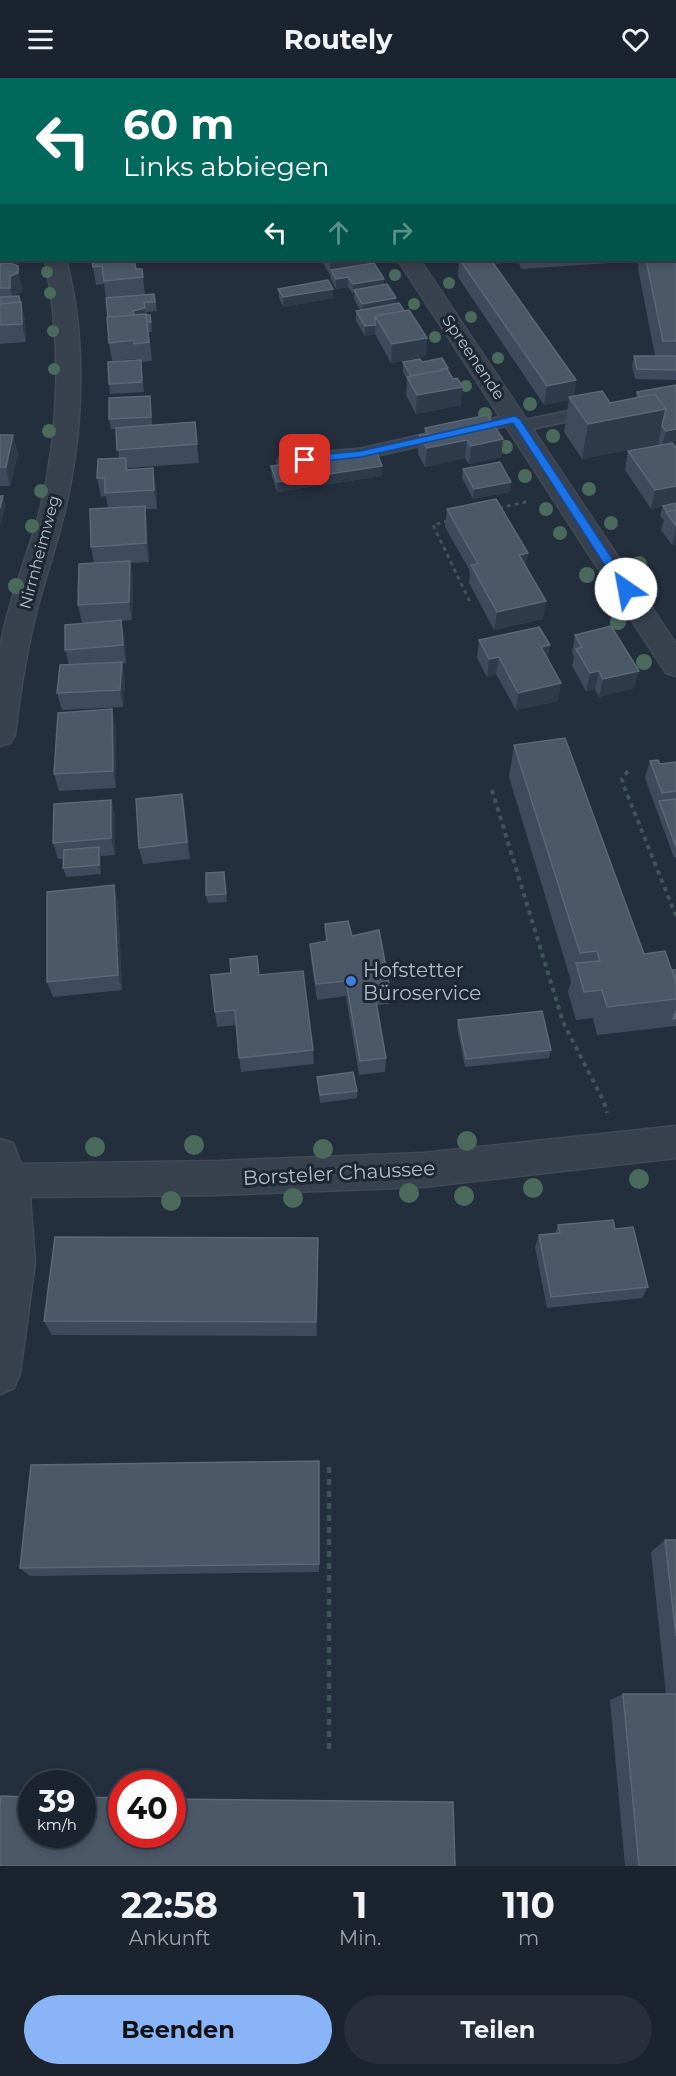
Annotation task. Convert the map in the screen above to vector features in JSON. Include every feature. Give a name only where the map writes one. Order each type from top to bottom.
[{"type":"street","name":"Nirrnheimweg","points":[[0,735],[24,606],[52,511],[64,436],[68,340],[56,261]]},
{"type":"street","name":"Spreenende","points":[[411,261],[676,666]]},
{"type":"street","name":"Borsteler Chaussee","points":[[3,1172],[217,1178],[423,1170],[676,1142]]},
{"type":"street","points":[[0,1374],[16,1262],[3,1172]]},
{"type":"lane","points":[[286,461],[361,454],[518,423],[606,409]]},
{"type":"path","points":[[489,511],[564,492]]},
{"type":"path","points":[[455,519],[433,525],[470,602]]},
{"type":"path","points":[[628,771],[622,779],[622,784],[676,916]]},
{"type":"path","points":[[492,790],[563,1022],[604,1102],[616,1147]]},
{"type":"path","points":[[328,1467],[329,1753]]},
{"type":"building","points":[[92,261],[134,261],[136,269],[142,269],[143,277],[104,281],[102,266],[93,267]]},
{"type":"building","points":[[461,261],[492,261],[576,380],[547,386]]},
{"type":"building","points":[[646,261],[676,261],[676,341],[663,341]]},
{"type":"building","points":[[10,263],[18,266],[18,273],[10,276],[10,288],[0,288],[0,264]]},
{"type":"building","points":[[374,263],[384,279],[353,284],[348,277],[336,279],[331,270]]},
{"type":"building","points":[[328,280],[333,289],[283,297],[278,289]]},
{"type":"building","points":[[387,284],[396,298],[362,304],[354,290]]},
{"type":"building","points":[[154,294],[155,302],[144,302],[145,308],[133,311],[134,315],[108,317],[106,298]]},
{"type":"building","points":[[19,296],[20,302],[0,304],[0,297]]},
{"type":"building","points":[[21,302],[22,324],[0,325],[0,304]]},
{"type":"building","points":[[399,303],[404,311],[375,316],[375,325],[365,326],[356,311]]},
{"type":"building","points":[[409,310],[427,338],[392,344],[375,316]]},
{"type":"building","points":[[146,314],[149,342],[134,344],[134,340],[109,343],[107,317]]},
{"type":"building","points":[[146,315],[150,315],[151,322],[147,322]]},
{"type":"building","points":[[634,356],[676,356],[676,370],[637,369]]},
{"type":"building","points":[[442,358],[448,368],[411,376],[403,362],[420,359],[422,362]]},
{"type":"building","points":[[141,360],[142,382],[109,384],[108,362]]},
{"type":"building","points":[[447,369],[453,379],[457,378],[463,387],[417,395],[407,377]]},
{"type":"building","points":[[676,385],[676,429],[666,431],[662,426],[666,409],[655,394],[640,397],[637,392]]},
{"type":"building","points":[[602,391],[610,403],[655,394],[666,409],[588,424],[569,397]]},
{"type":"building","points":[[150,396],[151,417],[109,419],[109,398]]},
{"type":"building","points":[[487,415],[503,439],[471,446],[467,440],[427,448],[419,435],[428,434],[425,428]]},
{"type":"building","points":[[195,422],[197,444],[117,450],[116,428]]},
{"type":"building","points":[[0,435],[13,435],[6,467],[0,467]]},
{"type":"building","points":[[672,443],[676,448],[676,486],[655,490],[628,451]]},
{"type":"building","points":[[376,451],[382,466],[277,482],[271,466]]},
{"type":"building","points":[[126,458],[126,470],[153,468],[154,490],[105,493],[105,478],[97,478],[98,459]]},
{"type":"building","points":[[500,462],[511,482],[474,489],[463,469]]},
{"type":"building","points":[[496,499],[528,553],[519,555],[546,601],[497,612],[471,565],[478,564],[447,509]]},
{"type":"building","points":[[676,503],[676,510],[667,512],[663,506]]},
{"type":"building","points":[[145,506],[146,543],[91,547],[90,509]]},
{"type":"building","points":[[676,510],[676,526],[666,512]]},
{"type":"building","points":[[130,561],[129,602],[78,605],[79,564]]},
{"type":"building","points":[[121,620],[123,645],[65,650],[65,625]]},
{"type":"building","points":[[611,626],[639,671],[603,679],[599,671],[590,673],[576,649],[582,647],[575,635]]},
{"type":"building","points":[[539,627],[550,645],[541,647],[561,683],[518,693],[499,657],[489,659],[479,640]]},
{"type":"building","points":[[122,662],[120,690],[57,693],[60,665]]},
{"type":"building","points":[[112,709],[113,771],[54,774],[58,713]]},
{"type":"building","points":[[565,738],[644,954],[665,951],[676,983],[676,999],[607,1007],[602,990],[584,992],[576,963],[600,961],[597,951],[580,953],[514,745]]},
{"type":"building","points":[[658,760],[660,764],[676,762],[676,791],[662,793],[650,761]]},
{"type":"building","points":[[182,794],[187,842],[139,848],[136,799]]},
{"type":"building","points":[[676,799],[676,847],[659,801]]},
{"type":"building","points":[[111,800],[111,838],[53,843],[54,804]]},
{"type":"building","points":[[99,847],[99,865],[63,868],[64,850]]},
{"type":"building","points":[[224,872],[226,894],[206,895],[206,873]]},
{"type":"building","points":[[114,885],[118,975],[47,982],[47,892]]},
{"type":"building","points":[[348,921],[352,936],[379,930],[390,989],[374,990],[386,1058],[360,1061],[346,981],[316,984],[310,944],[327,941],[325,924]]},
{"type":"building","points":[[257,956],[259,975],[303,971],[313,1050],[239,1058],[235,1010],[215,1012],[211,975],[231,973],[230,959]]},
{"type":"building","points":[[672,970],[676,970],[676,983]]},
{"type":"building","points":[[542,1011],[551,1050],[466,1059],[458,1020]]},
{"type":"building","points":[[353,1072],[357,1091],[320,1095],[317,1077]]},
{"type":"building","points":[[613,1220],[615,1229],[633,1227],[648,1287],[551,1297],[539,1235],[560,1233],[558,1225]]},
{"type":"building","points":[[55,1237],[318,1238],[316,1322],[44,1321]]},
{"type":"building","points":[[319,1461],[319,1564],[20,1568],[31,1465]]},
{"type":"building","points":[[665,1540],[676,1540],[676,1636]]},
{"type":"building","points":[[623,1694],[676,1694],[676,1866],[639,1866]]},
{"type":"building","points":[[1,1796],[18,1797],[18,1848],[96,1848],[96,1797],[108,1798],[108,1848],[186,1848],[186,1799],[453,1802],[455,1866],[0,1866]]},
{"type":"place","name":"Hofstetter Büroservice","points":[[351,981]]},
{"type":"route","points":[[305,460],[361,454],[515,419],[626,589]]}]
